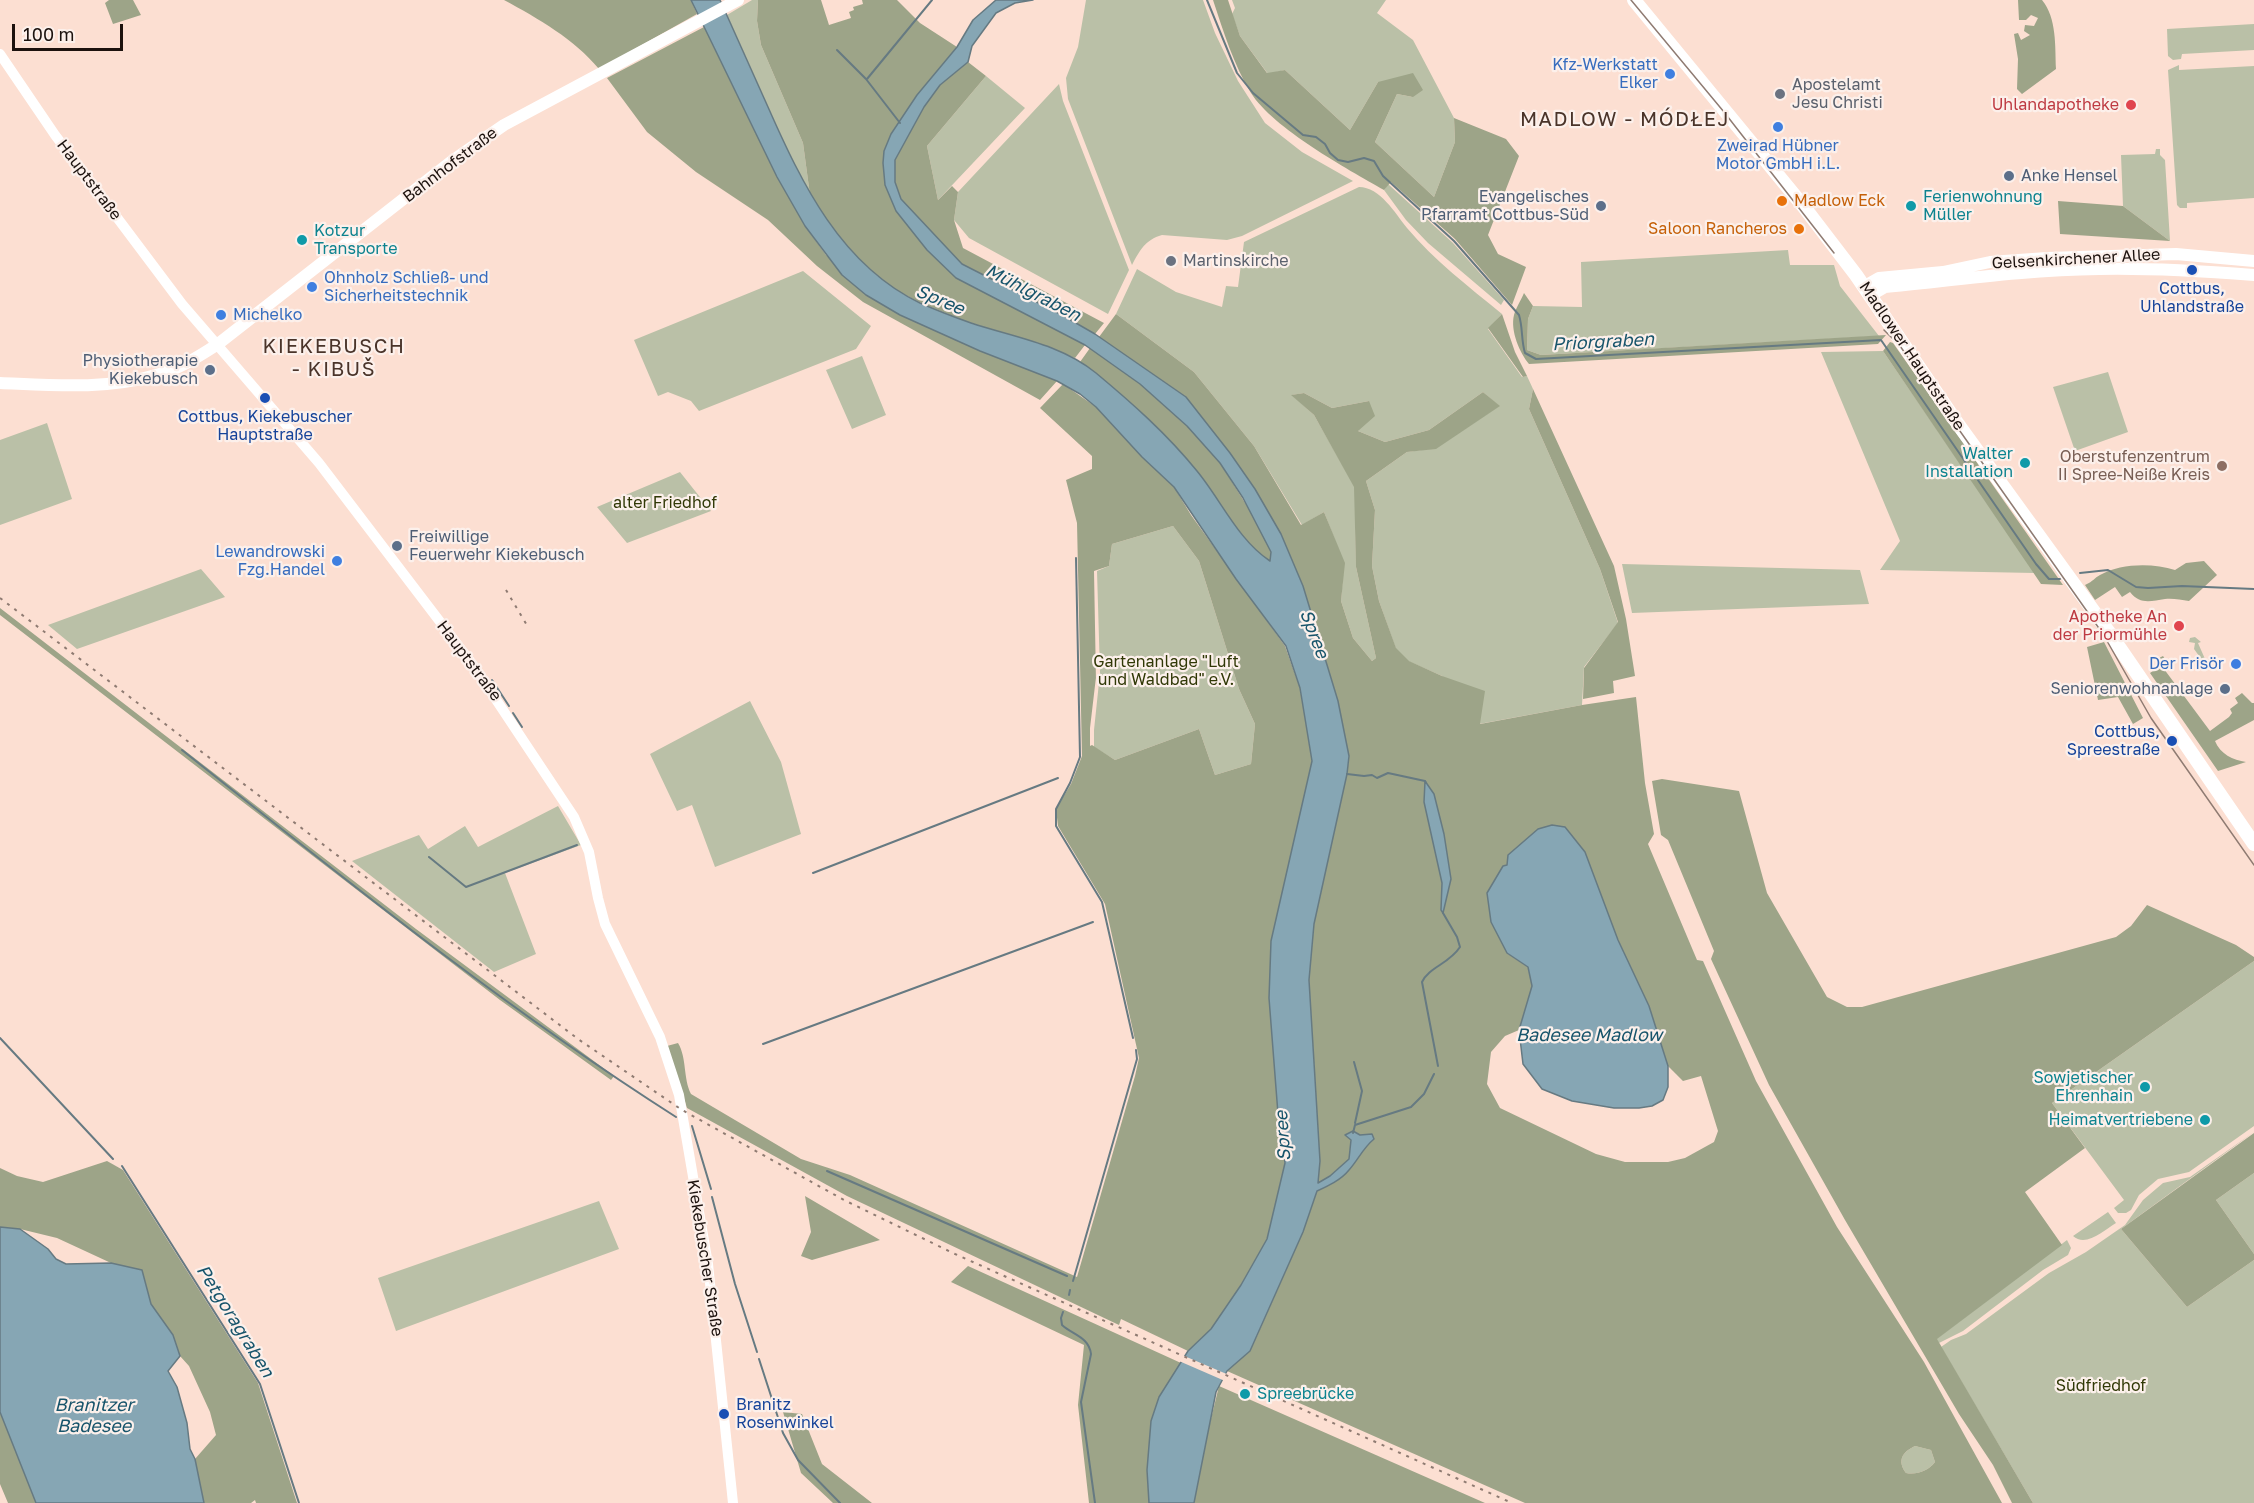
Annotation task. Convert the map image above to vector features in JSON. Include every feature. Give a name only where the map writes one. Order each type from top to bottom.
[{"type":"main road","name":"Bahnhofstraße","points":[[0,383],[85,384],[139,380],[174,369],[196,358],[218,344],[452,161],[504,125],[738,0]]},
{"type":"main road","name":"Madlower Hauptstraße","points":[[1634,0],[1804,207],[1868,291],[1955,420],[2108,631],[2254,844]]},
{"type":"main road","name":"Gelsenkirchener Allee","points":[[1868,291],[1879,278],[1943,272],[1990,262],[2176,254],[2254,261]]},
{"type":"main road","name":"Gelsenkirchener Allee","points":[[1868,291],[1885,287],[1991,276],[2098,269],[2192,270],[2254,275]]},
{"type":"street","name":"Hauptstraße","points":[[0,54],[55,135],[182,304],[319,463],[473,665],[574,817],[589,852],[605,924],[651,1018]]},
{"type":"street","name":"Kiekebuscher Straße","points":[[651,1018],[664,1048],[679,1095],[698,1199],[718,1339],[733,1503]]},
{"type":"green space","points":[[109,0],[133,0],[141,15],[113,24],[105,3]]},
{"type":"green space","points":[[504,0],[691,0],[697,14],[599,69],[567,39],[543,22]]},
{"type":"green space","points":[[752,0],[758,0],[757,21],[761,45],[803,143],[810,195],[727,15]]},
{"type":"green space","points":[[758,0],[821,0],[829,25],[851,18],[849,12],[854,10],[853,7],[863,4],[862,0],[897,0],[920,23],[957,47],[917,95],[891,134],[884,151],[885,185],[956,278],[1085,345],[1075,358],[1032,341],[970,323],[921,303],[890,287],[857,258],[836,233],[810,195],[803,143],[761,45],[757,21]]},
{"type":"green space","points":[[1086,0],[1203,0],[1215,33],[1238,81],[1265,123],[1302,152],[1353,181],[1242,236],[1227,240],[1162,235],[1156,237],[1144,246],[1132,265],[1068,99],[1066,78],[1078,47]]},
{"type":"green space","points":[[1213,0],[1228,0],[1240,36],[1267,73],[1285,70],[1350,130],[1378,82],[1413,73],[1423,90],[1413,97],[1397,94],[1375,142],[1434,197],[1455,142],[1454,118],[1506,139],[1519,156],[1488,235],[1498,254],[1526,267],[1512,305],[1455,239],[1391,182],[1384,190],[1351,171],[1293,134],[1262,106],[1251,93],[1239,71]]},
{"type":"green space","points":[[1232,0],[1386,0],[1377,13],[1413,40],[1454,118],[1455,142],[1434,197],[1375,142],[1397,94],[1413,97],[1378,82],[1350,130],[1285,70],[1268,74],[1240,36],[1232,14],[1235,8]]},
{"type":"green space","points":[[2018,0],[2042,0],[2053,24],[2056,51],[2056,69],[2022,94],[2017,89],[2018,59],[2014,34],[2018,33],[2021,40],[2030,35],[2024,31],[2025,25],[2034,26],[2038,18],[2031,15],[2026,20],[2019,20]]},
{"type":"green space","points":[[2254,24],[2254,50],[2182,54],[2181,59],[2173,60],[2168,56],[2167,29]]},
{"type":"green space","points":[[704,27],[777,177],[805,226],[826,255],[900,315],[980,351],[1057,381],[1040,400],[863,302],[817,266],[768,220],[696,172],[647,132],[607,78]]},
{"type":"green space","points":[[968,62],[986,76],[927,146],[938,200],[952,186],[958,192],[954,220],[963,248],[1104,323],[1095,334],[962,264],[901,200],[895,182],[895,160],[924,107],[940,85]]},
{"type":"green space","points":[[2179,65],[2179,70],[2254,66],[2254,198],[2187,203],[2187,208],[2180,208],[2177,205],[2168,70]]},
{"type":"green space","points":[[986,76],[1025,108],[938,200],[927,146]]},
{"type":"green space","points":[[1059,84],[1063,101],[1129,270],[1108,314],[969,238],[954,220],[958,192]]},
{"type":"green space","points":[[2156,149],[2160,149],[2160,155],[2165,160],[2170,241],[2123,206],[2121,155],[2155,154]]},
{"type":"green space","points":[[1388,184],[1453,243],[1504,300],[1501,305],[1428,243],[1406,220],[1384,190]]},
{"type":"green space","points":[[1359,187],[1374,191],[1380,196],[1429,251],[1502,314],[1488,329],[1522,377],[1527,376],[1533,389],[1529,409],[1600,569],[1618,623],[1584,667],[1582,705],[1479,724],[1442,676],[1408,661],[1396,649],[1379,601],[1372,566],[1375,510],[1366,481],[1407,452],[1436,448],[1499,406],[1483,392],[1429,430],[1385,442],[1358,431],[1369,401],[1332,408],[1304,393],[1292,395],[1314,415],[1355,487],[1356,567],[1376,658],[1372,661],[1353,638],[1341,601],[1344,563],[1324,512],[1302,525],[1254,446],[1194,372],[1116,314],[1137,269],[1176,292],[1222,307],[1226,286],[1238,287],[1244,242]]},
{"type":"green space","points":[[2058,201],[2123,206],[2170,241],[2060,234]]},
{"type":"green space","points":[[1788,250],[1790,265],[1834,265],[1840,286],[1879,336],[1541,355],[1527,350],[1528,319],[1533,306],[1582,307],[1581,262]]},
{"type":"green space","points":[[803,271],[871,326],[856,349],[699,411],[691,401],[668,392],[658,396],[634,340]]},
{"type":"green space","points":[[1524,293],[1533,306],[1528,319],[1527,350],[1541,355],[1886,335],[1878,344],[1529,364],[1519,348],[1513,328],[1514,315]]},
{"type":"green space","points":[[1116,314],[1194,372],[1254,446],[1301,525],[1324,512],[1345,563],[1341,601],[1353,638],[1372,661],[1376,658],[1356,567],[1354,487],[1314,415],[1291,395],[1304,393],[1332,408],[1369,401],[1375,416],[1358,431],[1385,442],[1429,430],[1483,392],[1500,406],[1436,449],[1407,452],[1366,481],[1375,510],[1372,566],[1379,601],[1396,648],[1409,661],[1442,676],[1485,691],[1480,724],[1636,697],[1645,783],[1654,834],[1648,844],[1697,960],[1703,961],[1756,1081],[1837,1227],[1924,1362],[2002,1503],[1525,1503],[1227,1371],[1250,1351],[1303,1232],[1317,1191],[1344,1173],[1365,1147],[1360,1135],[1346,1136],[1351,1140],[1349,1159],[1330,1176],[1318,1183],[1320,1161],[1309,980],[1314,924],[1349,756],[1303,586],[1281,534],[1255,489],[1186,397],[1099,337]],"holes":[[[1552,825],[1618,940],[1649,1006],[1668,1066],[1683,1081],[1701,1076],[1718,1131],[1714,1142],[1685,1158],[1668,1162],[1625,1162],[1596,1154],[1500,1108],[1487,1084],[1491,1052],[1505,1036],[1519,1030],[1532,986],[1528,967],[1507,953],[1503,866],[1507,865],[1532,836]],[[1915,1446],[1931,1450],[1935,1462],[1922,1472],[1906,1473],[1903,1469],[1902,1457]]]},
{"type":"green space","points":[[1502,314],[1515,352],[1527,376],[1523,377],[1488,328]]},
{"type":"green space","points":[[1890,342],[1893,343],[2063,585],[2041,584],[1883,351]]},
{"type":"green space","points":[[1090,348],[1140,384],[1187,426],[1220,463],[1259,525],[1271,552],[1270,562],[1244,538],[1195,469],[1080,362]]},
{"type":"green space","points":[[1883,351],[2035,573],[1880,570],[1900,541],[1821,352]]},
{"type":"green space","points":[[862,356],[886,415],[852,429],[826,370]]},
{"type":"green space","points":[[2108,372],[2128,432],[2075,451],[2053,387]]},
{"type":"green space","points":[[1063,384],[1096,407],[1142,457],[1174,487],[1191,515],[1285,646],[1300,688],[1312,761],[1302,809],[1278,1114],[1285,1163],[1267,1239],[1241,1285],[1211,1329],[1188,1351],[1121,1319],[1119,1325],[847,1196],[687,1108],[667,1046],[678,1043],[681,1049],[691,1094],[801,1159],[850,1175],[1077,1277],[1139,1058],[1105,904],[1058,826],[1056,809],[1071,784],[1082,756],[1077,523],[1066,480],[1092,469],[1092,456],[1040,408]],"holes":[[[1173,526],[1199,561],[1239,689],[1255,724],[1251,764],[1215,775],[1199,729],[1115,760],[1092,745],[1090,746],[1096,678],[1094,571],[1109,566],[1112,544]]]},
{"type":"green space","points":[[1533,389],[1614,566],[1626,619],[1635,676],[1613,681],[1614,693],[1583,699],[1584,668],[1618,622],[1600,569],[1529,409]]},
{"type":"green space","points":[[47,423],[72,499],[0,525],[0,440]]},
{"type":"green space","name":"alter Friedhof","points":[[680,472],[711,511],[627,543],[597,507]]},
{"type":"green space","name":"Gartenanlage \"Luft und Waldbad\" e.V.","points":[[1173,526],[1199,561],[1239,689],[1255,724],[1251,764],[1215,775],[1199,729],[1115,760],[1094,747],[1100,673],[1097,571],[1109,566],[1112,544]]},
{"type":"green space","points":[[2204,561],[2217,575],[2189,601],[2168,599],[2146,601],[2138,599],[2130,592],[2122,597],[2115,587],[2095,600],[2085,585],[2117,568],[2147,565],[2175,570],[2186,563]]},
{"type":"green space","points":[[1622,564],[1860,570],[1869,604],[1632,613]]},
{"type":"green space","points":[[201,569],[225,597],[77,649],[48,625]]},
{"type":"green space","points":[[0,608],[416,929],[614,1076],[611,1080],[500,1000],[0,615]]},
{"type":"green space","points":[[2195,637],[2201,642],[2198,643],[2205,659],[2209,661],[2207,667],[2194,649],[2195,643],[2189,642],[2190,638]]},
{"type":"green space","points":[[2104,642],[2143,718],[2133,724],[2118,697],[2098,700],[2087,647]]},
{"type":"green space","points":[[2163,656],[2169,665],[2164,669],[2210,731],[2229,717],[2232,713],[2230,709],[2238,703],[2235,698],[2242,693],[2254,703],[2254,720],[2215,741],[2228,756],[2246,762],[2218,771],[2150,673],[2163,664],[2159,658]]},
{"type":"green space","points":[[750,701],[781,762],[801,834],[715,867],[692,805],[677,811],[650,754]]},
{"type":"green space","points":[[1662,779],[1739,791],[1767,893],[1827,997],[1847,1007],[1862,1007],[2116,937],[2131,926],[2147,905],[2236,945],[2254,957],[2254,961],[2052,1103],[2085,1148],[2025,1192],[2062,1245],[1937,1339],[2033,1503],[2012,1503],[1993,1465],[1959,1414],[1769,1085],[1711,959],[1714,951],[1668,840],[1661,835],[1652,781]]},
{"type":"green space","points":[[558,806],[581,845],[505,873],[536,954],[494,972],[352,861],[419,835],[428,849],[465,826],[478,847]]},
{"type":"green space","points":[[2254,961],[2254,1126],[2189,1172],[2158,1179],[2139,1195],[2131,1210],[2118,1213],[2114,1208],[2124,1200],[2052,1103]]},
{"type":"green space","name":"Südfriedhof","points":[[2254,1132],[2121,1229],[2187,1307],[2254,1260],[2254,1503],[2033,1503],[1941,1347],[1966,1334],[2049,1273],[2086,1252],[2125,1225],[2143,1200],[2163,1183],[2190,1177]]},
{"type":"green space","points":[[2254,1133],[2254,1173],[2216,1200],[2254,1254],[2254,1260],[2187,1307],[2121,1229]]},
{"type":"green space","points":[[107,1161],[123,1170],[258,1383],[297,1503],[256,1503],[255,1500],[251,1503],[204,1503],[195,1459],[216,1435],[210,1412],[189,1366],[180,1356],[173,1335],[151,1304],[142,1270],[111,1263],[57,1238],[20,1229],[0,1227],[0,1168],[17,1176],[43,1182]]},
{"type":"green space","points":[[2254,1173],[2254,1254],[2216,1200]]},
{"type":"green space","points":[[805,1196],[880,1240],[812,1260],[801,1256],[811,1232]]},
{"type":"green space","points":[[599,1201],[619,1249],[396,1331],[378,1278]]},
{"type":"green space","points":[[2108,1212],[2116,1223],[2089,1239],[2078,1239],[2073,1236]]},
{"type":"green space","points":[[2067,1240],[2071,1248],[2068,1255],[2043,1270],[1963,1331],[1939,1343],[1936,1339]]},
{"type":"green space","points":[[968,1266],[1181,1363],[1159,1397],[1147,1470],[1149,1503],[1089,1503],[1078,1405],[1084,1345],[951,1282]]},
{"type":"green space","points":[[1219,1386],[1485,1503],[1194,1503]]},
{"type":"green space","points":[[0,1412],[36,1503],[8,1503],[0,1484]]},
{"type":"green space","points":[[783,1412],[802,1414],[822,1464],[872,1503],[833,1503],[801,1473]]},
{"type":"green space","points":[[1915,1446],[1931,1450],[1935,1462],[1922,1472],[1906,1473],[1901,1461],[1902,1457]]},
{"type":"water","name":"Spree","points":[[691,0],[720,0],[781,136],[810,193],[846,245],[868,267],[892,287],[920,303],[971,323],[1052,348],[1068,355],[1096,373],[1174,444],[1206,482],[1248,542],[1270,561],[1271,552],[1243,498],[1220,463],[1187,426],[1140,384],[1085,345],[956,278],[927,250],[896,211],[885,185],[884,151],[891,134],[917,95],[957,47],[973,20],[996,0],[1033,0],[1015,3],[996,13],[972,46],[968,62],[940,85],[924,107],[895,160],[895,182],[901,199],[962,264],[1095,334],[1186,397],[1255,489],[1281,534],[1303,586],[1338,701],[1349,756],[1314,924],[1309,980],[1320,1161],[1318,1183],[1330,1176],[1349,1159],[1351,1140],[1345,1135],[1353,1131],[1360,1135],[1372,1134],[1374,1139],[1346,1174],[1317,1191],[1303,1232],[1250,1351],[1227,1371],[1216,1392],[1194,1503],[1149,1503],[1147,1470],[1151,1421],[1159,1397],[1188,1351],[1211,1329],[1241,1285],[1267,1239],[1285,1163],[1278,1114],[1269,998],[1271,941],[1312,761],[1300,688],[1286,646],[1236,579],[1174,487],[1142,457],[1096,407],[1080,394],[1057,381],[980,351],[900,315],[866,295],[842,275],[805,226],[777,177]]},
{"type":"water","points":[[1425,781],[1434,794],[1444,834],[1451,879],[1443,913],[1441,910],[1442,883],[1424,802]]},
{"type":"water","name":"Badesee Madlow","points":[[1552,825],[1565,827],[1585,852],[1618,940],[1649,1006],[1668,1066],[1668,1087],[1663,1100],[1652,1106],[1614,1108],[1572,1101],[1542,1089],[1523,1064],[1519,1030],[1532,986],[1528,967],[1507,953],[1491,922],[1487,893],[1503,866],[1507,865],[1508,855],[1538,829]]},
{"type":"water","name":"Branitzer Badesee","points":[[0,1227],[20,1229],[48,1249],[56,1259],[66,1264],[111,1263],[142,1270],[151,1304],[173,1335],[180,1356],[168,1371],[177,1387],[187,1423],[190,1449],[195,1459],[204,1503],[36,1503],[0,1412]]},
{"type":"pier","points":[[1182,1355],[1229,1375],[1225,1381],[1179,1361]]},
{"type":"waterway","points":[[867,79],[932,0]]},
{"type":"waterway","name":"Priorgraben","points":[[1207,0],[1237,73],[1253,93],[1303,135],[1316,137],[1325,144],[1338,160],[1348,162],[1364,158],[1374,161],[1383,176],[1454,241],[1519,315],[1525,353],[1536,359],[1881,340],[2036,564],[2049,579],[2060,579]]},
{"type":"waterway","points":[[837,50],[866,79],[900,123]]},
{"type":"waterway","points":[[1076,558],[1080,757],[1070,783],[1056,809],[1056,826],[1102,902],[1133,1038]]},
{"type":"waterway","name":"Priorgraben","points":[[2080,573],[2108,570],[2136,587],[2254,589]]},
{"type":"waterway","points":[[492,680],[509,706]]},
{"type":"waterway","points":[[513,713],[522,727]]},
{"type":"waterway","points":[[182,750],[424,940],[548,1031],[676,1117]]},
{"type":"waterway","points":[[1347,774],[1372,775],[1377,778],[1388,773],[1426,783]]},
{"type":"waterway","points":[[813,873],[1058,778]]},
{"type":"waterway","points":[[429,857],[466,887],[577,845]]},
{"type":"waterway","points":[[1438,1066],[1422,982],[1429,973],[1450,958],[1460,947],[1443,913]]},
{"type":"waterway","points":[[763,1044],[1093,922]]},
{"type":"waterway","name":"Petgoragraben","points":[[0,1038],[113,1159]]},
{"type":"waterway","points":[[1073,1281],[1137,1059],[1136,1050]]},
{"type":"waterway","points":[[1354,1062],[1362,1091],[1355,1123]]},
{"type":"waterway","points":[[1353,1133],[1355,1125],[1411,1107],[1424,1094],[1434,1074]]},
{"type":"waterway","points":[[692,1126],[711,1189]]},
{"type":"waterway","name":"Petgoragraben","points":[[122,1166],[260,1384],[299,1503]]},
{"type":"waterway","points":[[827,1171],[1067,1276]]},
{"type":"waterway","points":[[712,1197],[735,1284],[757,1352]]},
{"type":"waterway","points":[[1069,1295],[1070,1290]]},
{"type":"waterway","points":[[1063,1312],[1062,1325],[1084,1340],[1090,1348],[1091,1354],[1081,1402],[1095,1503]]},
{"type":"waterway","points":[[759,1359],[783,1433],[798,1460],[840,1503]]},
{"type":"tram line","points":[[1631,0],[1724,112],[1834,253]]},
{"type":"tram line","points":[[1884,330],[1900,346],[2103,634],[2151,718],[2254,865]]},
{"type":"railway","points":[[506,590],[528,627]]},
{"type":"railway","points":[[0,598],[578,1039],[682,1110],[844,1200],[955,1254],[1512,1503]]},
{"type":"place","name":"Kfz-Werkstatt Elker","points":[[1670,74]]},
{"type":"place","name":"Apostelamt Jesu Christi","points":[[1780,94]]},
{"type":"place","name":"Uhlandapotheke","points":[[2131,105]]},
{"type":"place","name":"Zweirad Hübner Motor GmbH i.L.","points":[[1778,127]]},
{"type":"place","name":"Anke Hensel","points":[[2009,176]]},
{"type":"place","name":"Madlow Eck","points":[[1782,201]]},
{"type":"place","name":"Evangelisches Pfarramt Cottbus-Süd","points":[[1601,206]]},
{"type":"place","name":"Ferienwohnung Müller","points":[[1911,206]]},
{"type":"place","name":"Saloon Rancheros","points":[[1799,229]]},
{"type":"place","name":"Kotzur Transporte","points":[[302,240]]},
{"type":"place","name":"Martinskirche","points":[[1171,261]]},
{"type":"place","name":"Cottbus, Uhlandstraße","points":[[2192,270]]},
{"type":"place","name":"Ohnholz Schließ- und Sicherheitstechnik","points":[[312,287]]},
{"type":"place","name":"Michelko","points":[[221,315]]},
{"type":"place","name":"Physiotherapie Kiekebusch","points":[[210,370]]},
{"type":"place","name":"Cottbus, Kiekebuscher Hauptstraße","points":[[265,398]]},
{"type":"place","name":"Walter Installation","points":[[2025,463]]},
{"type":"place","name":"Oberstufenzentrum II Spree-Neiße Kreis","points":[[2222,466]]},
{"type":"place","name":"Freiwillige Feuerwehr Kiekebusch","points":[[397,546]]},
{"type":"place","name":"Lewandrowski Fzg.Handel","points":[[337,561]]},
{"type":"place","name":"Apotheke An der Priormühle","points":[[2179,626]]},
{"type":"place","name":"Der Frisör","points":[[2236,664]]},
{"type":"place","name":"Seniorenwohnanlage","points":[[2225,689]]},
{"type":"place","name":"Cottbus, Spreestraße","points":[[2172,741]]},
{"type":"place","name":"Sowjetischer Ehrenhain","points":[[2145,1087]]},
{"type":"place","name":"Heimatvertriebene","points":[[2205,1120]]},
{"type":"place","name":"Spreebrücke","points":[[1245,1394]]},
{"type":"place","name":"Branitz Rosenwinkel","points":[[724,1414]]},
{"type":"district","name":"MADLOW - MÓDŁEJ","points":[[1625,120]]},
{"type":"district","name":"KIEKEBUSCH - KIBUŠ","points":[[334,358]]},
{"type":"water label","name":"Mühlgraben","points":[[1033,293]]}]
